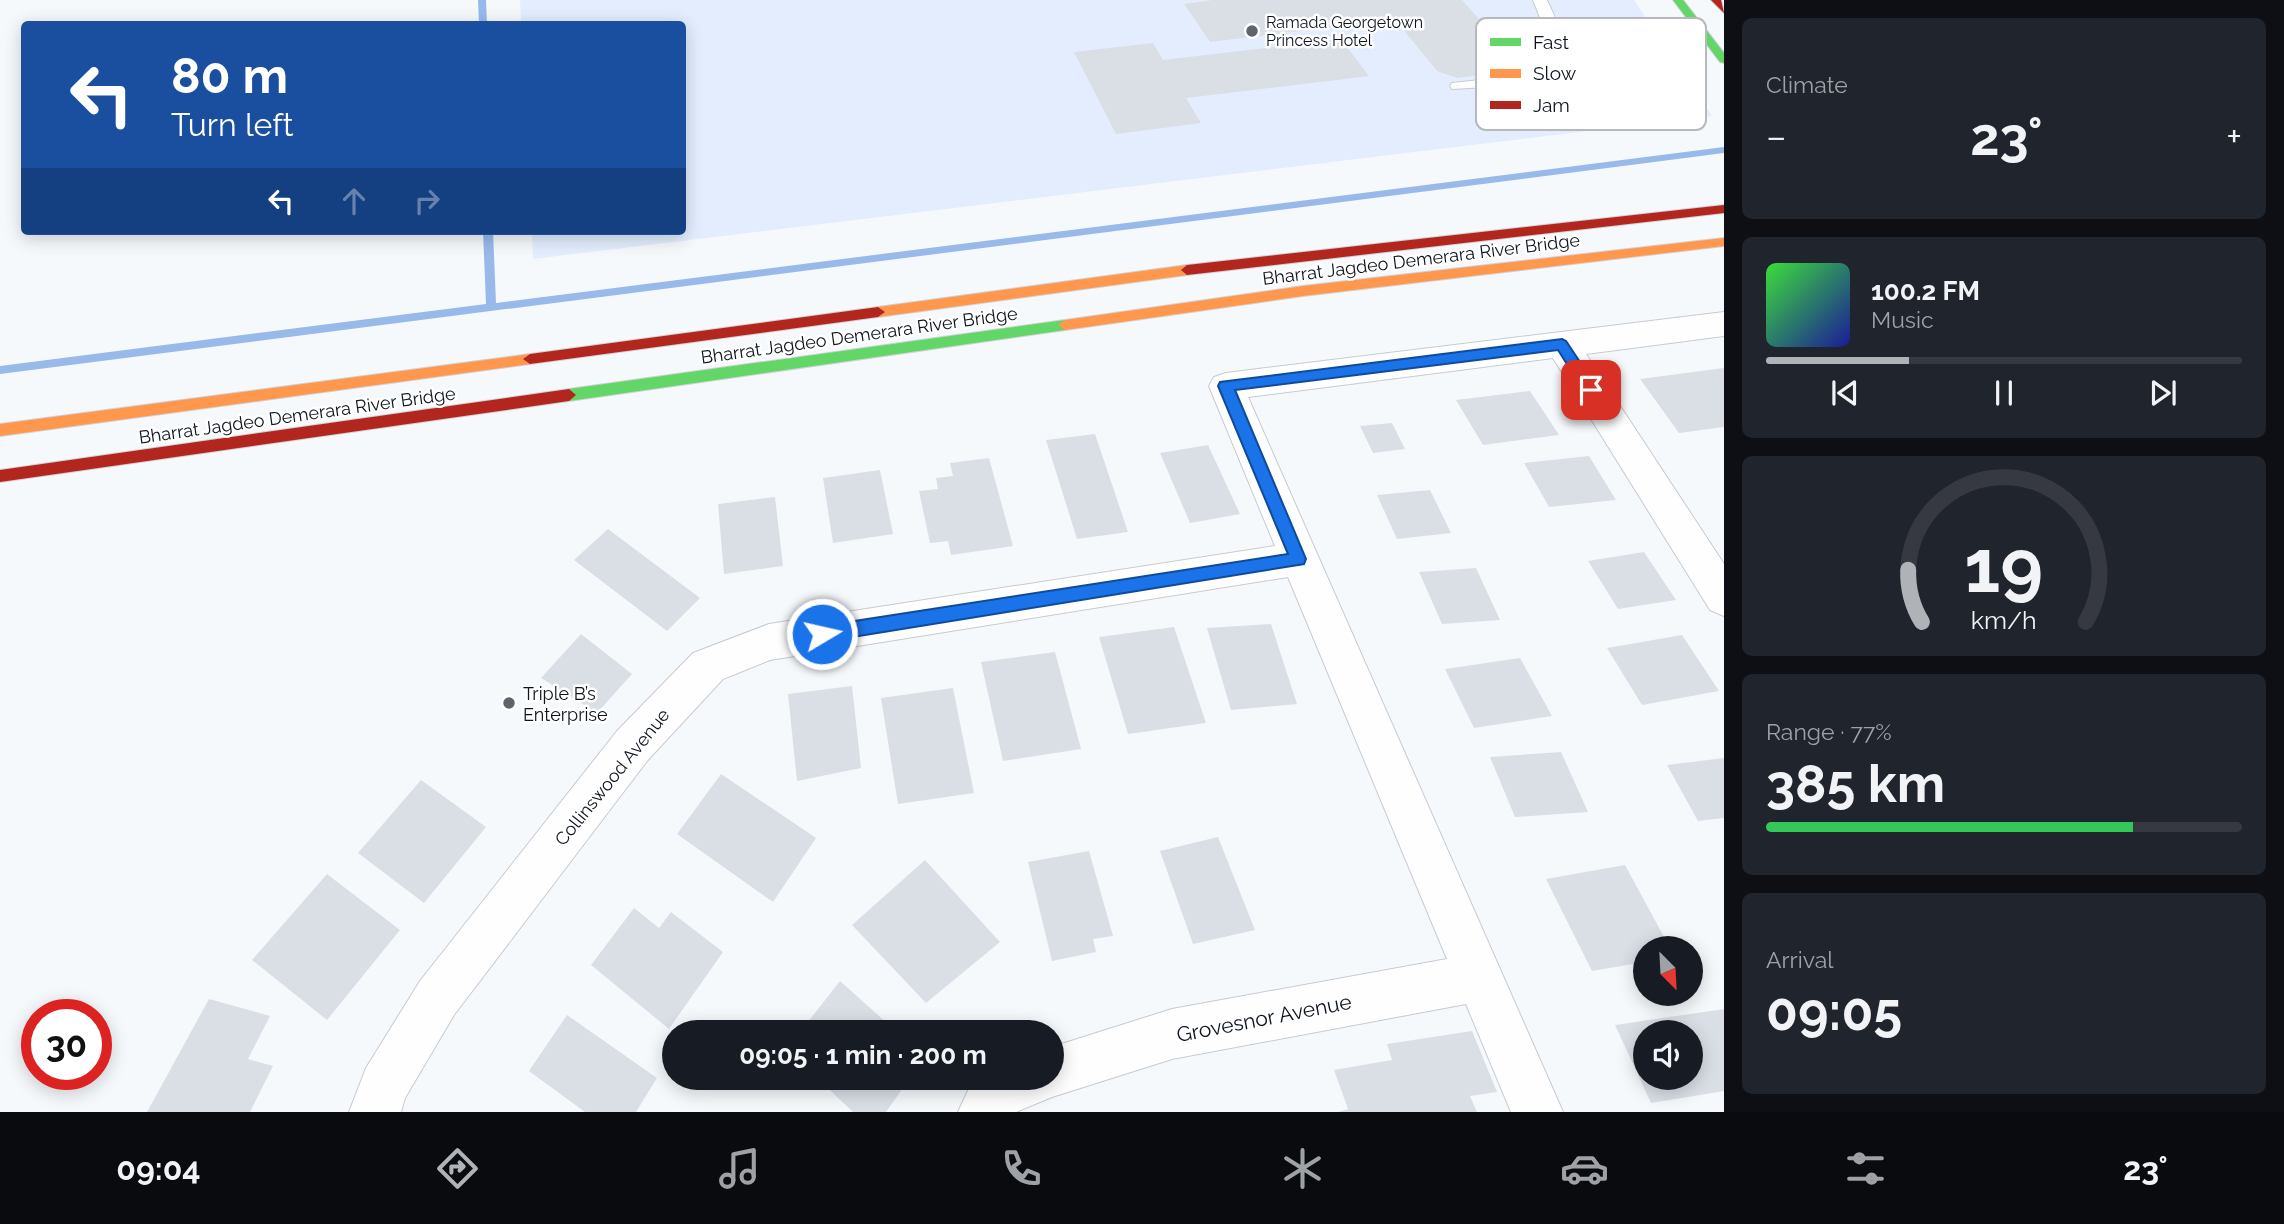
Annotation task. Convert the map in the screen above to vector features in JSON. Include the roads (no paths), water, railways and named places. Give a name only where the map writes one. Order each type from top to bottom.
[{"type":"main road","points":[[1678,0],[1692,18]]},
{"type":"main road","points":[[1716,0],[1724,10]]},
{"type":"main road","points":[[1706,37],[1724,60]]},
{"type":"main road","name":"Bharrat Jagdeo Demerara River Bridge","points":[[0,430],[1272,259],[1724,209]]},
{"type":"main road","name":"Bharrat Jagdeo Demerara River Bridge","points":[[0,476],[1303,291],[1724,242]]},
{"type":"street","points":[[1537,1112],[1226,386],[1724,324]]},
{"type":"street","points":[[1562,344],[1724,598]]},
{"type":"street","name":"Collinswood Avenue","points":[[375,1112],[384,1086],[437,998],[632,746],[708,666],[769,642],[1298,559]]},
{"type":"street","name":"Grovesnor Avenue","points":[[1064,1068],[1172,1034],[1479,977]]},
{"type":"street","points":[[984,1112],[992,1096],[1007,1090]]},
{"type":"lane","points":[[1540,0],[1548,18]]},
{"type":"lane","points":[[1457,86],[1476,84]]},
{"type":"waterway","points":[[482,0],[483,21]]},
{"type":"waterway","points":[[0,370],[1724,150]]},
{"type":"waterway","points":[[488,235],[491,307]]},
{"type":"place","name":"Ramada Georgetown Princess Hotel","points":[[1252,31]]},
{"type":"place","name":"Triple B’s Enterprise","points":[[509,703]]}]
